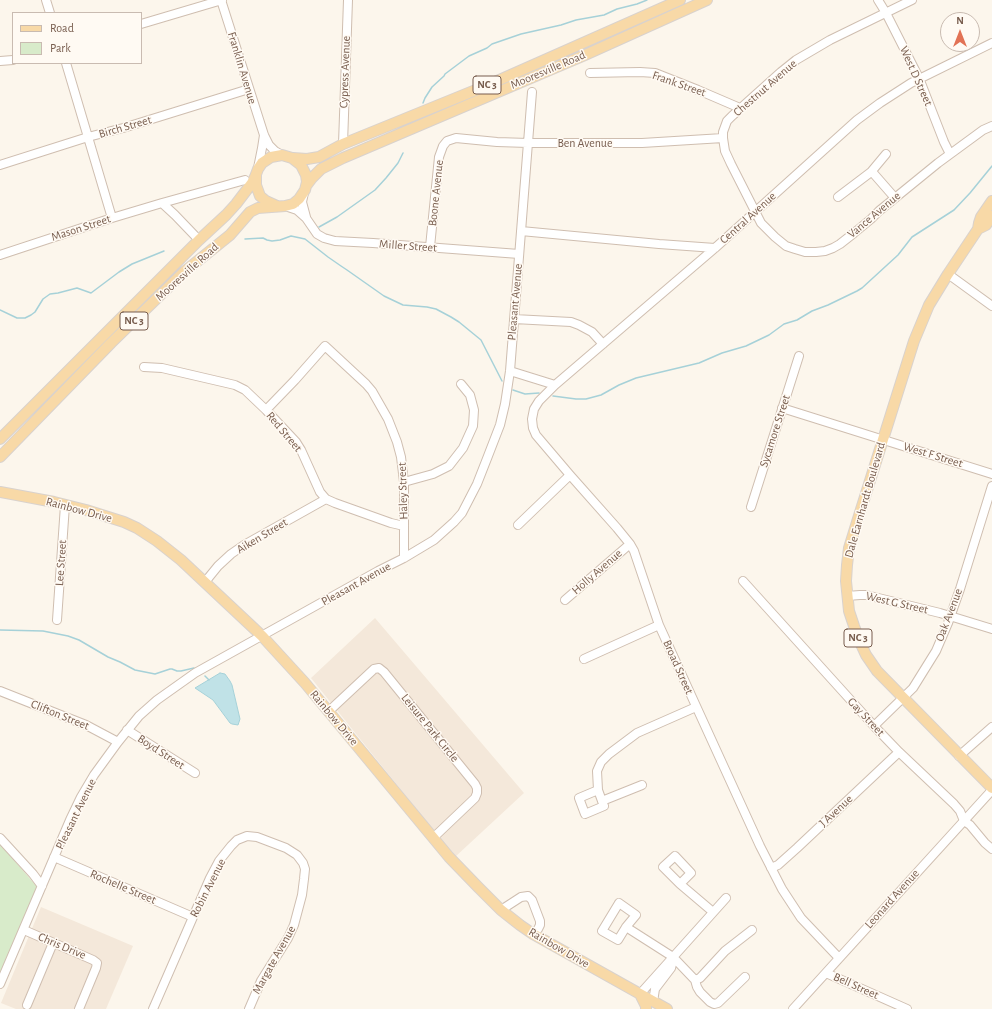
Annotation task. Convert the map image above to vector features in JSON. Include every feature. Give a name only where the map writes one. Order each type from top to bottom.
[{"type":"main road","name":"Mooresville Road","points":[[0,439],[199,240],[226,215],[252,183],[262,163],[268,159],[282,155],[292,158],[317,158],[343,144],[488,85],[680,0]]},
{"type":"main road","name":"Mooresville Road","points":[[0,457],[111,343],[184,272],[230,235],[250,212],[258,208],[283,206],[296,202],[312,178],[321,169],[343,158],[578,58],[707,0]]},
{"type":"main road","points":[[292,158],[301,165],[305,171],[307,179],[305,190]]},
{"type":"main road","points":[[257,171],[256,185],[260,196],[269,204],[283,206]]},
{"type":"main road","name":"Dale Earnhardt Boulevard","points":[[992,201],[981,217],[978,229],[929,305],[914,341],[882,439],[849,548],[846,565],[847,596],[850,611],[854,626],[866,655],[877,671],[992,789]]},
{"type":"main road","name":"Dale Earnhardt Boulevard","points":[[978,229],[986,225],[992,216]]},
{"type":"main road","name":"Rainbow Drive","points":[[0,492],[86,510],[124,522],[137,528],[163,546],[181,560],[262,636],[305,683],[449,857],[502,910],[533,934],[640,994],[651,1006],[667,1009]]},
{"type":"street","points":[[46,0],[50,12]]},
{"type":"street","points":[[142,24],[222,0]]},
{"type":"street","name":"Franklin Avenue","points":[[222,0],[264,135],[269,145],[282,155]]},
{"type":"street","name":"Cypress Avenue","points":[[343,144],[348,0]]},
{"type":"street","name":"West D Street","points":[[878,0],[920,78],[950,154]]},
{"type":"street","name":"Chestnut Avenue","points":[[722,138],[727,121],[796,60],[830,40],[912,0]]},
{"type":"street","name":"Central Avenue","points":[[555,385],[715,248],[857,120],[880,103],[920,78],[992,43]]},
{"type":"street","points":[[0,61],[12,60]]},
{"type":"street","points":[[66,64],[112,218]]},
{"type":"street","name":"Frank Street","points":[[590,73],[640,72],[655,74],[740,108]]},
{"type":"street","name":"Birch Street","points":[[0,165],[249,89]]},
{"type":"street","name":"Pleasant Avenue","points":[[0,983],[81,797],[94,775],[139,716],[186,678],[434,540],[462,513],[477,484],[500,425],[510,371],[532,92]]},
{"type":"street","name":"Vance Avenue","points":[[755,212],[761,223],[786,246],[805,252],[825,251],[840,244],[878,211],[950,154],[992,126]]},
{"type":"street","name":"Franklin Avenue","points":[[257,171],[264,135]]},
{"type":"street","name":"Ben Avenue","points":[[447,141],[456,138],[528,143],[642,143],[722,138]]},
{"type":"street","points":[[722,138],[730,164],[755,212]]},
{"type":"street","name":"Boone Avenue","points":[[430,247],[439,157],[443,146],[447,141]]},
{"type":"street","points":[[838,197],[871,172],[886,154]]},
{"type":"street","points":[[871,172],[895,198]]},
{"type":"street","name":"Mason Street","points":[[0,255],[112,218],[245,180]]},
{"type":"street","name":"Miller Street","points":[[305,190],[302,202],[306,218]]},
{"type":"street","points":[[162,204],[199,240]]},
{"type":"street","name":"Miller Street","points":[[283,206],[297,210],[306,218],[317,234],[331,241],[519,254]]},
{"type":"street","points":[[521,231],[715,248]]},
{"type":"street","points":[[948,274],[992,306]]},
{"type":"street","points":[[514,319],[571,322],[592,332],[603,344]]},
{"type":"street","name":"Haley Street","points":[[266,410],[325,346],[372,391],[388,419],[401,457],[404,482],[404,558]]},
{"type":"street","name":"Sycamore Street","points":[[751,507],[799,356]]},
{"type":"street","name":"Red Street","points":[[144,367],[162,368],[235,385],[246,390],[296,442],[320,492],[326,499]]},
{"type":"street","points":[[510,371],[555,385]]},
{"type":"street","points":[[404,482],[433,474],[449,466],[463,448],[473,426],[474,410],[470,395],[461,384]]},
{"type":"street","name":"Broad Street","points":[[555,385],[539,401],[534,409],[532,418],[533,428],[539,439],[630,544],[634,551],[659,625],[771,868],[782,889],[801,918],[840,958]]},
{"type":"street","name":"West F Street","points":[[782,408],[992,474]]},
{"type":"street","points":[[518,525],[570,475]]},
{"type":"street","name":"Oak Avenue","points":[[874,726],[913,688],[936,651],[950,616],[992,486]]},
{"type":"street","points":[[326,499],[391,523],[404,526]]},
{"type":"street","name":"Aiken Street","points":[[205,582],[218,566],[244,545],[326,499]]},
{"type":"street","name":"Lee Street","points":[[57,620],[65,505]]},
{"type":"street","name":"Holly Avenue","points":[[565,600],[630,544]]},
{"type":"street","name":"Gay Street","points":[[743,582],[874,726],[954,804],[960,811],[964,821],[970,825],[985,843],[992,848]]},
{"type":"street","name":"West G Street","points":[[847,596],[866,595],[950,616],[992,629]]},
{"type":"street","points":[[584,659],[659,625]]},
{"type":"street","name":"Leisure Park Circle","points":[[328,711],[374,669],[379,668],[384,672],[478,788],[475,798],[433,838]]},
{"type":"street","name":"Clifton Street","points":[[0,691],[86,725],[118,742]]},
{"type":"street","points":[[598,790],[579,798],[585,814],[604,806],[598,790],[597,771],[601,762],[609,754],[638,733],[696,707]]},
{"type":"street","points":[[959,756],[992,727]]},
{"type":"street","name":"Boyd Street","points":[[127,730],[195,774]]},
{"type":"street","name":"J Avenue","points":[[771,868],[778,865],[797,848],[899,752]]},
{"type":"street","points":[[602,801],[642,785]]},
{"type":"street","name":"Leonard Avenue","points":[[792,1009],[840,958],[992,789]]},
{"type":"street","name":"Robin Avenue","points":[[153,1009],[210,878],[219,862],[237,840],[242,837],[253,836],[286,848],[297,855],[303,863]]},
{"type":"street","points":[[0,838],[42,886]]},
{"type":"street","name":"Rochelle Street","points":[[54,857],[193,918]]},
{"type":"street","name":"Margate Avenue","points":[[249,1009],[261,981],[294,926],[302,895],[304,879],[303,863]]},
{"type":"street","points":[[680,884],[713,912]]},
{"type":"street","points":[[502,910],[521,897],[528,896],[532,900],[540,921],[538,929],[533,934]]},
{"type":"street","points":[[640,994],[726,898]]},
{"type":"street","points":[[619,903],[636,915],[626,927],[618,940],[602,931],[619,903]]},
{"type":"street","points":[[626,927],[673,957],[695,980],[697,988],[700,992],[714,1004],[718,1003],[745,977]]},
{"type":"street","name":"Chris Drive","points":[[24,930],[97,963],[79,1009]]},
{"type":"street","points":[[695,980],[700,978],[725,951],[752,930]]},
{"type":"street","points":[[27,1005],[53,943]]},
{"type":"street","points":[[651,1006],[655,989],[670,968],[673,957]]},
{"type":"street","name":"Bell Street","points":[[826,973],[907,1009]]},
{"type":"shaded area","points":[[375,618],[524,793],[455,857],[311,678]]},
{"type":"shaded area","points":[[41,907],[133,946],[106,1009],[16,1009],[1,1003]]},
{"type":"green space","points":[[0,844],[38,888],[0,974]]},
{"type":"water","points":[[220,673],[225,674],[232,685],[240,719],[238,725],[230,723],[213,700],[195,688]]},
{"type":"waterway","points":[[423,103],[432,87],[445,74],[469,56],[487,48],[492,44],[521,34],[576,20],[604,15],[617,9],[647,0]]},
{"type":"waterway","points":[[319,227],[337,217],[375,190],[398,163],[403,153]]},
{"type":"waterway","points":[[553,396],[586,399],[601,395],[636,378],[699,363],[722,353],[746,346],[769,335],[784,324],[797,320],[812,311],[857,291],[898,255],[912,237],[954,210],[992,166]]},
{"type":"waterway","points":[[245,239],[263,238],[272,241],[291,236],[305,239],[384,296],[403,305],[436,309],[451,317],[481,340],[502,381]]},
{"type":"waterway","points":[[0,310],[17,318],[25,318],[35,312],[43,299],[50,294],[77,288],[91,293],[132,264],[164,251]]},
{"type":"waterway","points":[[513,390],[525,394],[539,393]]},
{"type":"waterway","points":[[0,630],[43,631],[68,636],[79,640],[108,657],[135,670],[155,674],[170,669],[181,671],[194,668]]},
{"type":"waterway","points":[[205,676],[209,680]]}]
